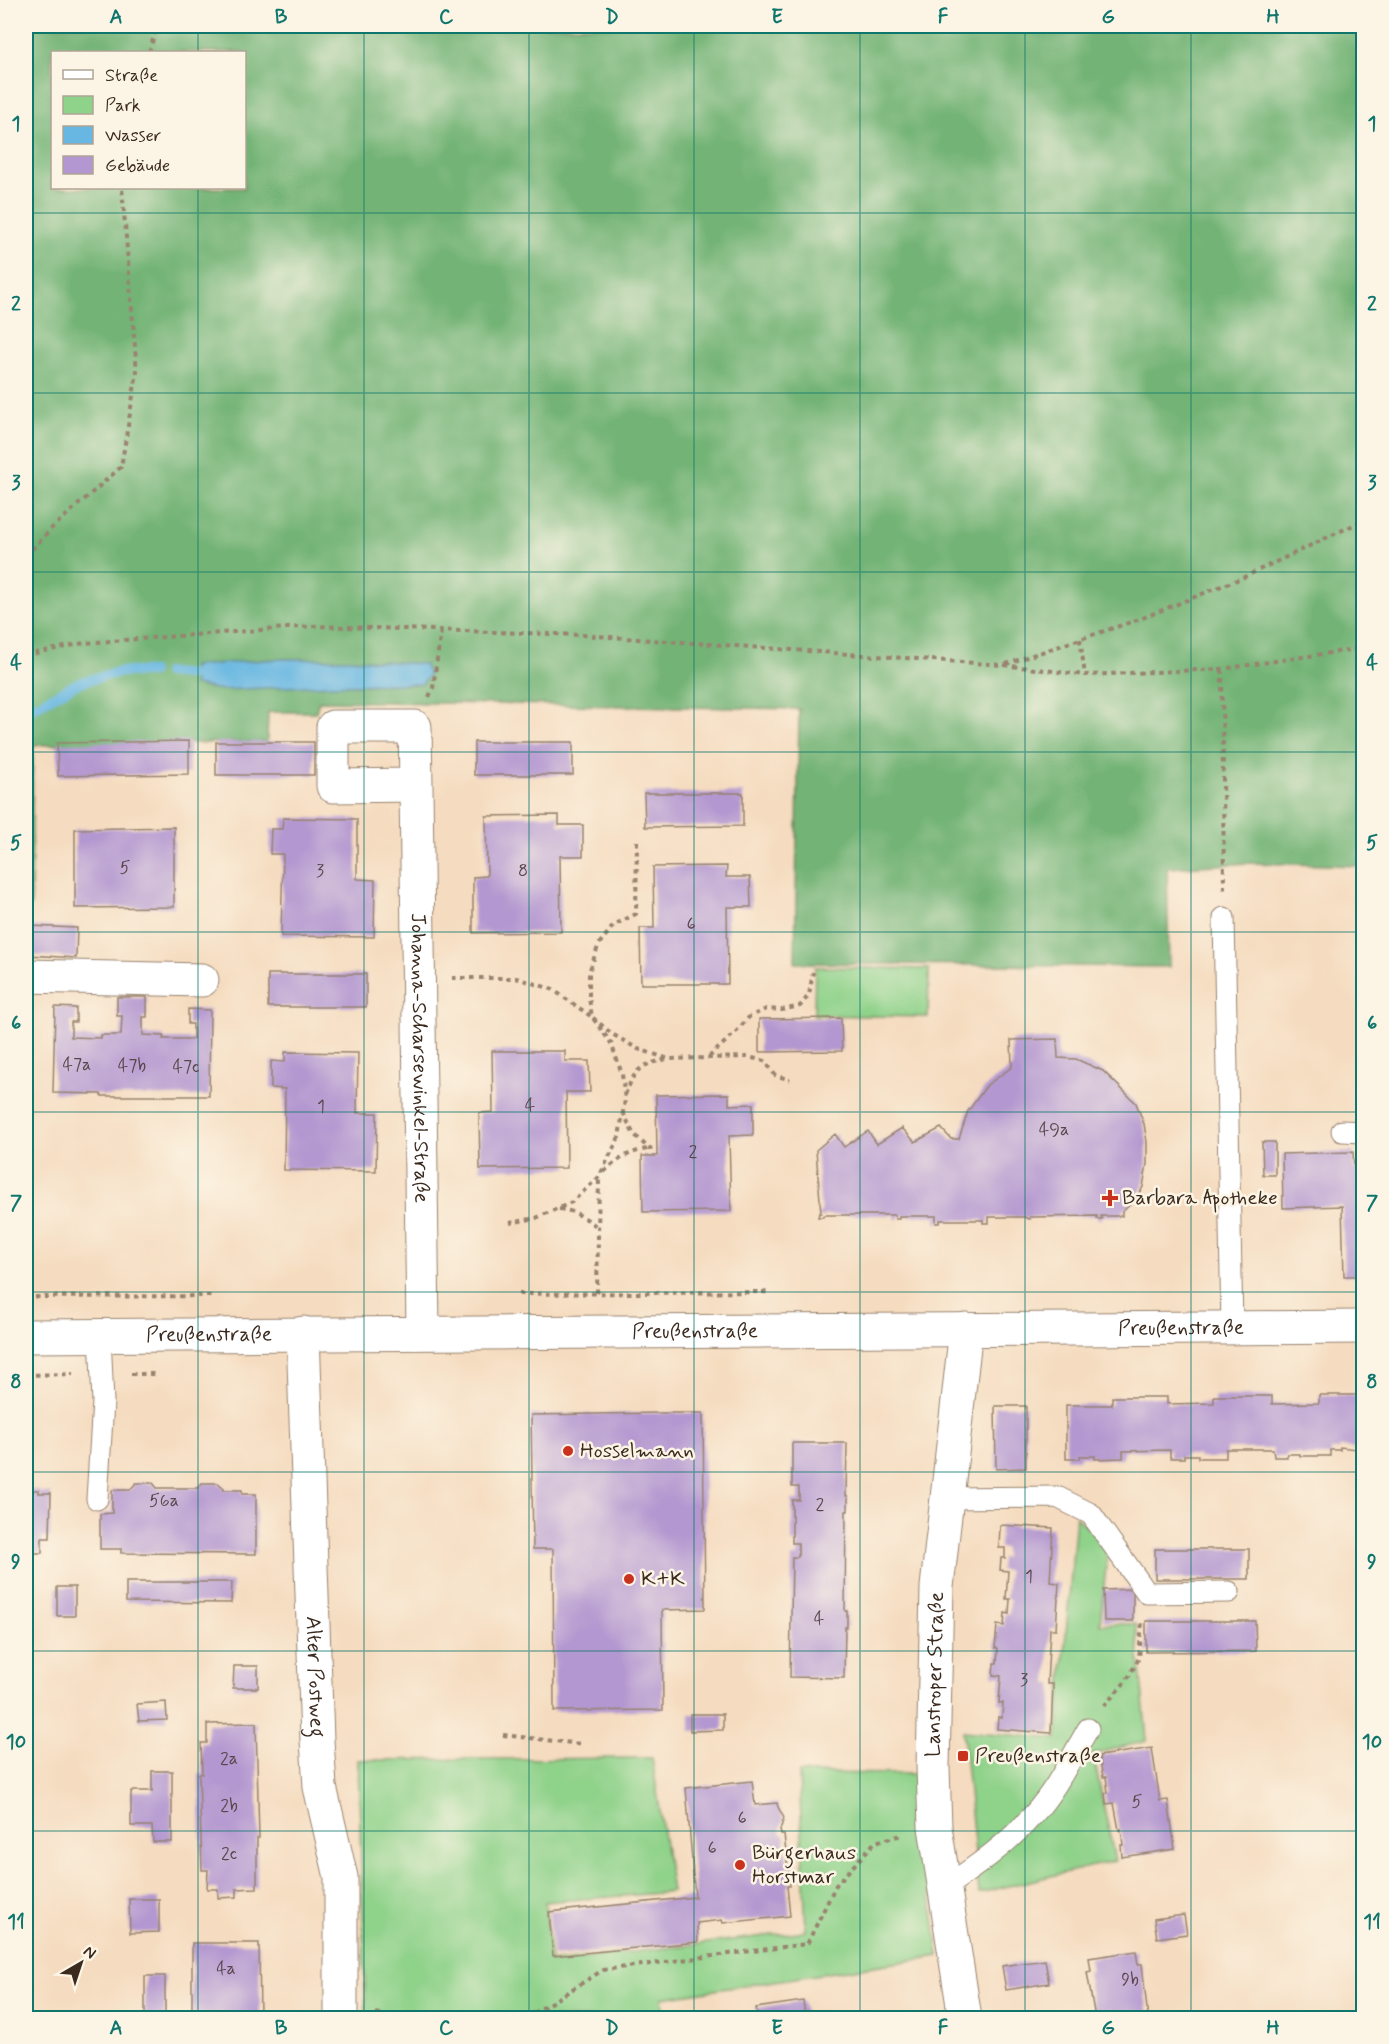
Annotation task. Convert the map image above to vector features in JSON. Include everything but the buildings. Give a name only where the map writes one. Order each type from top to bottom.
[{"type":"street","points":[[415,727],[333,728],[333,786],[416,785]]},
{"type":"street","name":"Johanna-Scharsewinkel-Straße","points":[[415,727],[423,1332]]},
{"type":"street","points":[[26,976],[202,980]]},
{"type":"street","name":"Preußenstraße","points":[[26,1336],[1364,1327]]},
{"type":"street","name":"Lanstroper Straße","points":[[965,2019],[935,1827],[933,1754],[937,1587],[966,1329]]},
{"type":"street","name":"Alter Postweg","points":[[303,1333],[317,1740],[320,1787],[341,1877],[341,2019]]},
{"type":"lane","points":[[1224,918],[1232,1327]]},
{"type":"lane","points":[[1342,1131],[1364,1132]]},
{"type":"lane","points":[[97,1499],[104,1402],[100,1335]]},
{"type":"lane","points":[[947,1498],[1057,1497],[1091,1514],[1147,1593],[1229,1592]]},
{"type":"lane","points":[[944,1888],[984,1860],[1033,1816],[1055,1786],[1088,1729]]},
{"type":"path","points":[[149,51],[157,26]]},
{"type":"path","points":[[26,556],[52,528],[121,467],[137,372],[122,189]]},
{"type":"path","points":[[1003,665],[1140,619],[1244,577],[1364,520]]},
{"type":"path","points":[[26,656],[84,643],[315,626],[582,635],[1003,665],[1085,675],[1222,669],[1364,646]]},
{"type":"path","points":[[415,727],[433,688],[441,631]]},
{"type":"path","points":[[1080,639],[1085,675]]},
{"type":"path","points":[[1222,669],[1224,918]]},
{"type":"path","points":[[597,1293],[599,1177],[619,1137],[624,1096],[622,1074],[611,1043],[592,1017],[589,972],[598,944],[614,925],[636,914],[637,841]]},
{"type":"path","points":[[708,1057],[736,1032],[748,1017],[766,1009],[782,1010],[800,1006],[809,995],[813,972]]},
{"type":"path","points":[[419,978],[516,978],[552,989],[612,1034],[638,1048],[669,1059]]},
{"type":"path","points":[[624,1096],[634,1073],[650,1063],[669,1059],[748,1057],[765,1061],[775,1075],[789,1080]]},
{"type":"path","points":[[623,1112],[633,1132],[649,1149]]},
{"type":"path","points":[[510,1223],[536,1218],[572,1202],[618,1159],[635,1151],[657,1148]]},
{"type":"path","points":[[558,1208],[585,1217],[598,1228]]},
{"type":"path","points":[[1088,1729],[1127,1680],[1139,1658],[1140,1630],[1147,1593]]},
{"type":"path","points":[[503,1735],[581,1744]]},
{"type":"path","points":[[526,2019],[603,1970],[807,1944],[836,1886],[875,1842],[935,1827]]},
{"type":"green space","points":[[26,26],[1363,26],[1363,866],[1249,863],[1167,868],[1169,967],[795,963],[799,709],[319,701],[316,712],[268,712],[267,742],[33,745],[31,906],[26,906]]},
{"type":"green space","points":[[815,967],[929,969],[928,1017],[814,1015]]},
{"type":"green space","points":[[1076,1516],[1108,1548],[1100,1624],[1136,1624],[1147,1741],[1093,1754],[1115,1861],[979,1893],[963,1731],[1057,1739]]},
{"type":"green space","points":[[652,1758],[672,1892],[545,1902],[551,1962],[806,1931],[799,1773],[915,1774],[939,1956],[662,1998],[665,2018],[366,2018],[358,1760]]},
{"type":"water","points":[[277,659],[349,659],[424,664],[429,675],[422,684],[221,690],[194,685],[193,666]]},
{"type":"waterway","points":[[26,711],[78,683],[119,672],[152,672]]},
{"type":"waterway","points":[[167,673],[193,675]]},
{"type":"place","name":"Barbara Apotheke","points":[[1110,1198]]},
{"type":"place","name":"Hosselmann","points":[[568,1451]]},
{"type":"place","name":"K+K","points":[[629,1579]]},
{"type":"place","name":"Preußenstraße","points":[[963,1756]]},
{"type":"place","name":"Bürgerhaus Horstmar","points":[[740,1865]]}]
